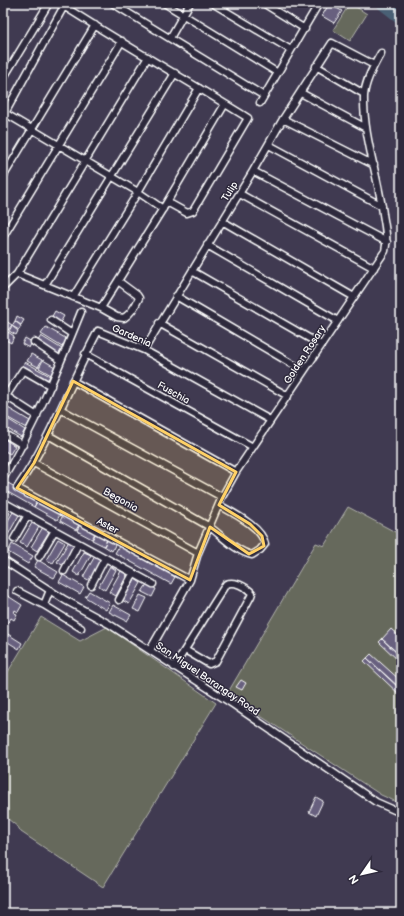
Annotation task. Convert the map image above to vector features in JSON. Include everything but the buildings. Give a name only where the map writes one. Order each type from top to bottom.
[{"type":"street","points":[[3,78],[49,3]]},
{"type":"street","points":[[112,3],[264,96]]},
{"type":"street","points":[[164,3],[278,73]]},
{"type":"street","points":[[170,38],[190,3]]},
{"type":"street","points":[[212,3],[291,50]]},
{"type":"street","points":[[263,3],[305,29]]},
{"type":"street","points":[[260,103],[305,29],[318,4]]},
{"type":"street","points":[[163,209],[138,192],[4,114],[62,5],[248,118],[191,213],[187,213],[167,202]]},
{"type":"street","points":[[3,177],[95,24]]},
{"type":"street","points":[[3,237],[122,41]]},
{"type":"street","name":"Tulip","points":[[144,350],[159,323],[254,171],[283,119],[332,43],[374,65]]},
{"type":"street","points":[[381,53],[374,65],[364,94],[366,128],[382,206],[387,242]]},
{"type":"street","points":[[3,288],[17,274],[148,56]]},
{"type":"street","points":[[316,66],[364,94]]},
{"type":"street","points":[[44,285],[175,73]]},
{"type":"street","points":[[73,297],[200,88]]},
{"type":"street","points":[[301,93],[366,128]]},
{"type":"street","points":[[101,308],[163,209],[225,104]]},
{"type":"street","points":[[283,119],[374,165]]},
{"type":"street","points":[[269,145],[382,206]]},
{"type":"street","points":[[254,171],[387,242]]},
{"type":"street","points":[[240,194],[374,268]]},
{"type":"street","points":[[222,221],[354,297]]},
{"type":"street","name":"Golden Rosary","points":[[150,650],[190,580],[198,553],[222,497],[236,472],[374,268],[385,251],[387,242]]},
{"type":"street","points":[[207,245],[338,321]]},
{"type":"street","points":[[192,271],[321,345]]},
{"type":"street","points":[[17,274],[101,308],[117,317],[124,318],[128,315],[136,303],[138,295],[118,281]]},
{"type":"street","points":[[176,296],[304,370]]},
{"type":"street","points":[[3,479],[6,468],[23,445],[37,416],[82,312]]},
{"type":"street","points":[[51,320],[72,334]]},
{"type":"street","points":[[159,323],[288,396]]},
{"type":"street","name":"Gardenia","points":[[17,488],[34,463],[62,410],[73,381],[98,331],[144,350],[270,420]]},
{"type":"street","points":[[34,342],[61,360]]},
{"type":"street","name":"Fuschia","points":[[86,354],[253,447]]},
{"type":"street","points":[[37,416],[6,396],[23,370],[51,386]]},
{"type":"street","points":[[73,381],[236,472]]},
{"type":"street","points":[[62,410],[222,497]]},
{"type":"street","points":[[3,433],[23,445]]},
{"type":"street","points":[[48,435],[210,527],[230,543],[249,554],[256,553],[264,546],[262,536],[250,524],[219,504]]},
{"type":"street","name":"Begonia","points":[[34,463],[198,553]]},
{"type":"street","name":"Aster","points":[[17,488],[190,580]]},
{"type":"street","points":[[3,502],[153,584]]},
{"type":"street","points":[[14,539],[28,515]]},
{"type":"street","points":[[39,557],[54,530]]},
{"type":"street","points":[[64,571],[78,544]]},
{"type":"street","points":[[91,585],[104,558]]},
{"type":"street","name":"San Miguel Barangay Road","points":[[3,560],[150,650],[376,802],[401,813]]},
{"type":"street","points":[[119,600],[133,574]]},
{"type":"street","points":[[174,667],[226,584],[231,582],[238,584],[252,592],[252,596],[216,661],[209,664],[185,650]]},
{"type":"street","points":[[17,590],[81,628]]},
{"type":"street","points":[[44,605],[50,590]]},
{"type":"highlighted area","points":[[73,381],[236,472],[219,505],[250,524],[262,536],[264,546],[249,554],[210,527],[190,580],[17,488],[34,463]]},
{"type":"green space","points":[[350,3],[367,14],[350,41],[333,30]]},
{"type":"green space","points":[[348,507],[401,535],[401,804],[381,795],[227,694],[316,543],[324,546]]},
{"type":"green space","points":[[41,617],[80,641],[107,627],[216,703],[103,887],[21,832],[18,827],[3,815],[3,680]]},
{"type":"waterway","points":[[383,3],[401,17]]}]
